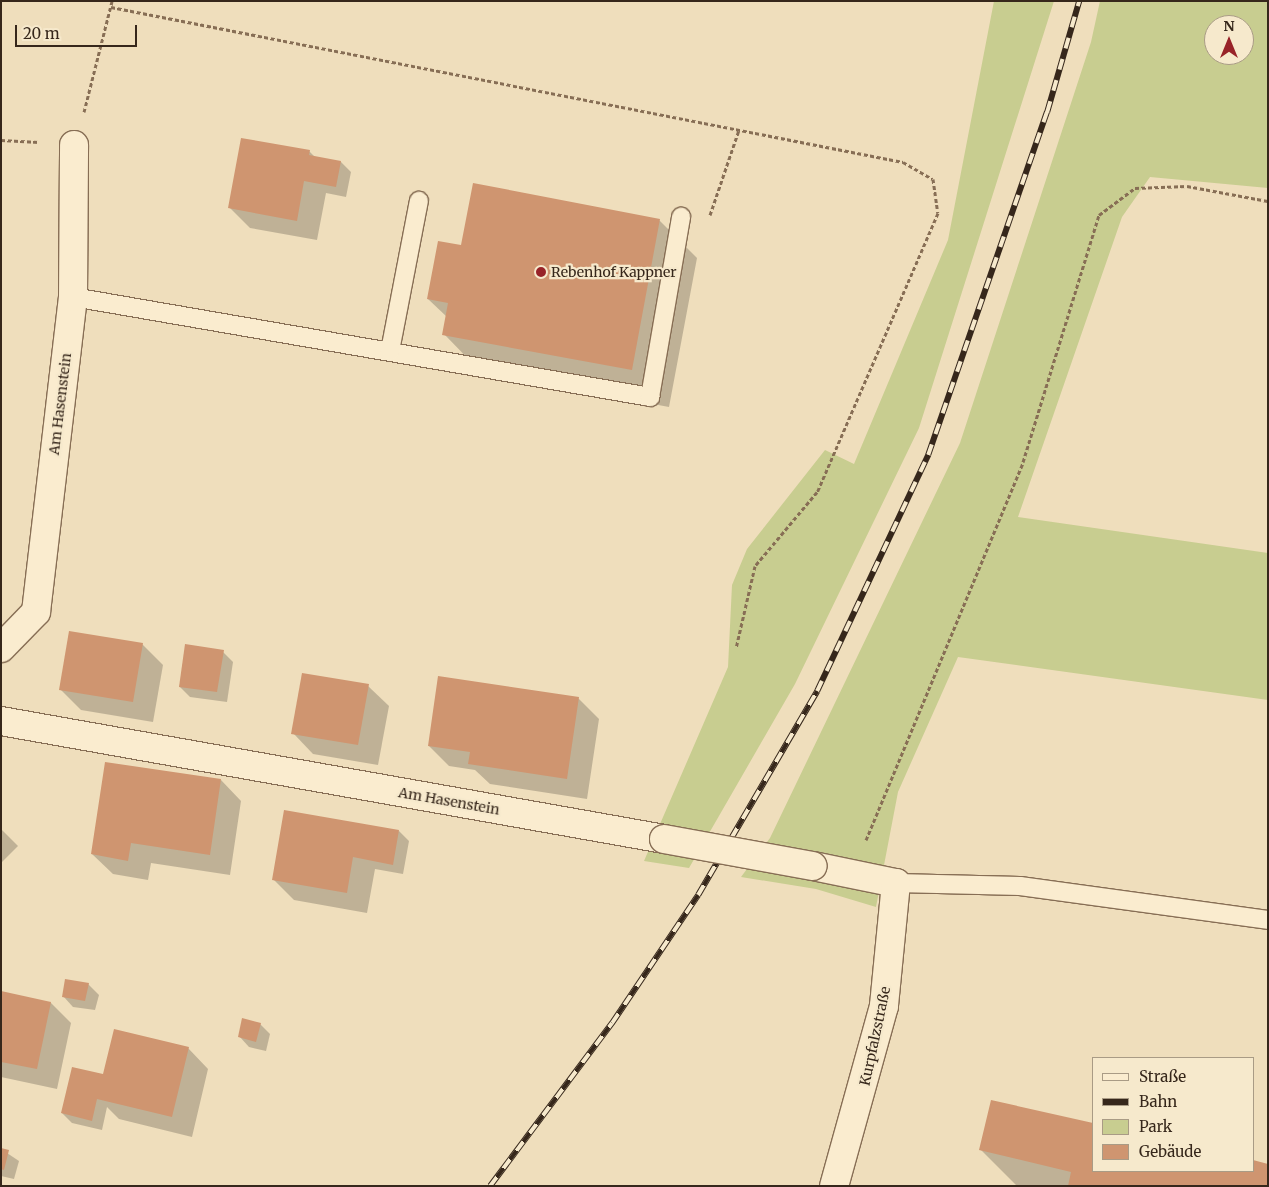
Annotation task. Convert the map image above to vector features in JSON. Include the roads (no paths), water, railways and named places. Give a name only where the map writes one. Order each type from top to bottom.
[{"type":"street","name":"Am Hasenstein","points":[[1,648],[36,612],[73,297],[74,145]]},
{"type":"street","name":"Am Hasenstein","points":[[1,721],[664,839],[896,883]]},
{"type":"street","name":"Kurpfalzstraße","points":[[834,1186],[884,1006],[896,883]]},
{"type":"lane","points":[[390,351],[419,201]]},
{"type":"lane","points":[[73,297],[650,397],[681,217]]},
{"type":"lane","points":[[896,883],[1020,886],[1268,920]]},
{"type":"railway","points":[[490,1186],[612,1023],[698,895],[817,691],[928,455],[1047,112],[1079,1]]},
{"type":"place","name":"Rebenhof Kappner","points":[[541,272]]}]
